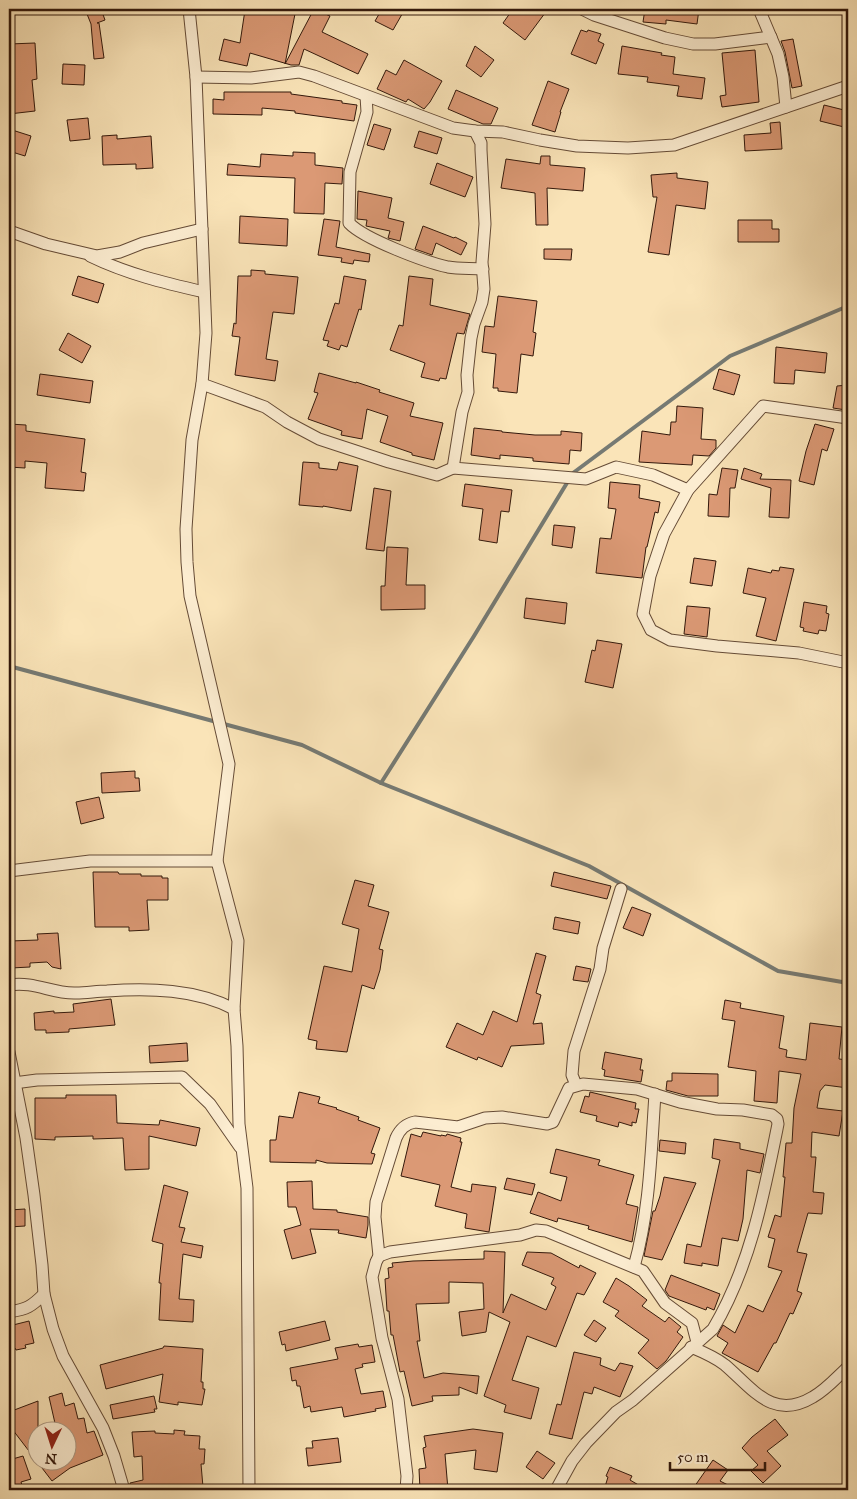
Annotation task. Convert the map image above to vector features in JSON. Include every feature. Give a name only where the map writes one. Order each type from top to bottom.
[{"type":"street","points":[[189,9],[196,77],[206,333],[202,384],[192,440],[186,529],[187,562],[190,596],[229,764],[217,861],[238,941],[234,1009],[238,1046],[239,1124],[247,1188],[249,1490]]},
{"type":"street","points":[[582,9],[594,15],[665,38],[693,44],[715,44],[771,37]]},
{"type":"street","points":[[759,9],[771,37],[784,77],[786,107]]},
{"type":"street","points":[[196,77],[236,78],[299,72],[454,128],[503,132],[577,146],[628,148],[674,145],[848,86]]},
{"type":"street","points":[[366,96],[367,112],[350,172],[350,223],[355,229],[372,239],[427,260],[449,267],[483,269]]},
{"type":"street","points":[[453,468],[462,412],[468,392],[471,338],[484,289],[485,224],[481,143],[475,131]]},
{"type":"street","points":[[9,231],[46,244],[97,256],[120,252],[143,243],[202,229]]},
{"type":"street","points":[[86,254],[112,267],[151,280],[204,292]]},
{"type":"street","points":[[202,384],[265,407],[287,422],[327,442],[437,476],[453,468],[586,479],[616,467],[653,475],[688,490]]},
{"type":"street","points":[[848,418],[763,406],[688,490],[664,534],[650,576],[643,614],[651,630],[670,640],[799,653],[848,663]]},
{"type":"street","points":[[9,871],[90,861],[217,861]]},
{"type":"street","points":[[576,1085],[572,1075],[574,1050],[600,970],[603,948],[620,889]]},
{"type":"street","points":[[9,986],[32,984],[76,994],[148,990],[182,993],[206,997],[234,1009]]},
{"type":"street","points":[[9,1052],[26,1138],[44,1294],[63,1356],[103,1428],[124,1490]]},
{"type":"street","points":[[14,1083],[37,1080],[182,1077],[210,1104],[242,1148]]},
{"type":"street","points":[[406,1490],[407,1476],[398,1399],[382,1338],[372,1277],[379,1256],[375,1217],[376,1202],[400,1129],[408,1123],[415,1122],[458,1127],[485,1118],[502,1116],[547,1124],[553,1122],[569,1088],[576,1085],[637,1089],[680,1102],[717,1109],[743,1110],[772,1115],[777,1119],[778,1124],[765,1189],[737,1282],[713,1328],[616,1412],[572,1461],[556,1490]]},
{"type":"street","points":[[634,1267],[641,1243],[648,1204],[655,1094]]},
{"type":"street","points":[[379,1256],[390,1252],[520,1235],[536,1230],[556,1235],[643,1271],[665,1304],[692,1323],[694,1344],[723,1364],[756,1394],[774,1404],[793,1407],[814,1397],[848,1367]]},
{"type":"street","points":[[9,1312],[24,1310],[33,1306],[44,1294]]},
{"type":"building","points":[[85,9],[101,9],[105,20],[97,23],[99,23],[104,58],[94,59],[91,24]]},
{"type":"building","points":[[269,9],[296,9],[285,63],[250,53],[247,66],[219,60],[224,39],[240,43],[245,10],[268,13]]},
{"type":"building","points":[[314,9],[330,16],[322,32],[368,54],[358,74],[304,49],[299,65],[285,63]]},
{"type":"building","points":[[382,9],[405,9],[393,30],[375,21]]},
{"type":"building","points":[[513,9],[548,9],[525,40],[503,23]]},
{"type":"building","points":[[645,9],[699,9],[697,24],[666,20],[666,24],[643,22]]},
{"type":"building","points":[[581,30],[601,34],[598,41],[604,44],[596,64],[571,54]]},
{"type":"building","points":[[793,39],[802,86],[792,88],[781,41]]},
{"type":"building","points":[[35,43],[37,79],[32,80],[35,111],[9,114],[9,44]]},
{"type":"building","points":[[475,46],[494,60],[481,77],[466,66]]},
{"type":"building","points":[[622,46],[675,57],[673,74],[705,78],[702,99],[677,96],[679,86],[647,82],[648,77],[618,74]]},
{"type":"building","points":[[755,50],[759,102],[722,107],[720,96],[726,95],[722,53]]},
{"type":"building","points":[[404,60],[442,81],[424,109],[408,99],[406,102],[377,89],[386,70],[396,75]]},
{"type":"building","points":[[63,64],[85,65],[84,85],[62,84]]},
{"type":"building","points":[[548,81],[569,89],[555,132],[532,125]]},
{"type":"building","points":[[456,90],[498,108],[491,124],[483,124],[448,109]]},
{"type":"building","points":[[224,92],[291,92],[291,94],[357,105],[354,121],[295,113],[295,111],[262,108],[262,115],[213,114],[213,99],[224,100]]},
{"type":"building","points":[[824,105],[848,111],[848,128],[820,121]]},
{"type":"building","points":[[88,118],[90,139],[70,141],[67,120]]},
{"type":"building","points":[[780,122],[782,149],[745,151],[744,135],[771,133],[770,123]]},
{"type":"building","points":[[374,124],[391,129],[384,150],[367,145]]},
{"type":"building","points":[[9,129],[31,136],[25,156],[9,151]]},
{"type":"building","points":[[419,131],[442,138],[437,154],[414,147]]},
{"type":"building","points":[[117,135],[117,139],[151,136],[153,168],[136,169],[136,164],[103,165],[102,136]]},
{"type":"building","points":[[293,152],[315,153],[315,165],[343,168],[342,184],[325,183],[324,214],[294,213],[295,178],[227,175],[228,164],[260,167],[261,154],[293,156]]},
{"type":"building","points":[[541,156],[550,156],[550,165],[585,168],[583,191],[547,188],[548,225],[536,225],[535,193],[501,188],[506,159],[540,164]]},
{"type":"building","points":[[437,163],[473,177],[465,197],[430,184]]},
{"type":"building","points":[[677,173],[677,178],[708,182],[705,209],[676,205],[669,255],[648,252],[657,197],[653,197],[651,175]]},
{"type":"building","points":[[358,191],[392,198],[388,218],[404,222],[400,241],[388,238],[390,231],[366,226],[367,220],[357,219]]},
{"type":"building","points":[[240,216],[288,219],[287,246],[239,243]]},
{"type":"building","points":[[324,219],[340,221],[336,247],[370,254],[369,262],[354,260],[353,264],[341,262],[342,258],[318,255]]},
{"type":"building","points":[[738,220],[772,220],[772,229],[779,229],[779,242],[738,242]]},
{"type":"building","points":[[423,226],[467,243],[461,255],[436,243],[432,255],[415,249]]},
{"type":"building","points":[[544,249],[572,249],[571,260],[544,259]]},
{"type":"building","points":[[251,270],[265,271],[265,274],[298,277],[294,314],[273,312],[266,359],[278,361],[275,381],[235,375],[240,337],[232,336],[234,323],[236,324],[238,276],[251,276]]},
{"type":"building","points":[[78,276],[104,284],[98,303],[72,295]]},
{"type":"building","points":[[344,276],[366,280],[361,310],[359,309],[347,347],[341,345],[339,350],[327,346],[329,341],[323,340],[335,303],[339,304]]},
{"type":"building","points":[[409,276],[433,279],[430,305],[470,314],[464,334],[457,333],[446,379],[440,378],[439,381],[421,377],[425,363],[390,350],[399,325],[403,326]]},
{"type":"building","points":[[498,296],[537,301],[533,332],[536,333],[533,356],[521,354],[517,393],[498,391],[498,388],[493,388],[496,354],[482,352],[485,326],[494,327]]},
{"type":"building","points":[[68,333],[91,346],[82,363],[59,350]]},
{"type":"building","points":[[776,347],[827,353],[825,373],[795,370],[794,384],[774,383]]},
{"type":"building","points":[[719,369],[740,375],[734,395],[713,389]]},
{"type":"building","points":[[319,373],[356,382],[380,390],[379,392],[414,403],[410,416],[443,423],[434,460],[412,455],[412,453],[380,442],[388,416],[367,409],[362,439],[341,435],[342,431],[308,419],[318,393],[314,392]]},
{"type":"building","points":[[40,374],[93,381],[90,403],[37,395]]},
{"type":"building","points":[[848,385],[848,407],[846,406],[846,410],[833,408],[837,386]]},
{"type":"building","points":[[677,406],[703,408],[701,439],[716,440],[716,448],[709,456],[693,455],[692,465],[639,462],[642,431],[670,435],[671,422],[676,422]]},
{"type":"building","points":[[9,424],[26,425],[26,431],[85,439],[81,472],[86,473],[84,491],[45,488],[47,463],[25,461],[25,468],[9,467]]},
{"type":"building","points":[[815,424],[834,429],[827,451],[822,449],[814,485],[799,481]]},
{"type":"building","points":[[474,428],[535,435],[561,435],[561,431],[582,433],[581,451],[570,450],[569,464],[533,461],[533,458],[500,455],[500,459],[471,455]]},
{"type":"building","points":[[303,462],[319,463],[319,468],[337,470],[339,462],[358,466],[351,511],[323,506],[299,505]]},
{"type":"building","points":[[722,468],[738,470],[735,488],[730,488],[729,517],[708,516],[709,494],[717,495]]},
{"type":"building","points":[[744,468],[762,474],[760,479],[791,480],[789,518],[769,517],[771,488],[741,479]]},
{"type":"building","points":[[610,482],[640,485],[639,498],[660,502],[658,513],[655,512],[646,547],[642,578],[596,573],[600,538],[611,539],[616,509],[608,508]]},
{"type":"building","points":[[465,484],[512,490],[509,512],[501,511],[497,543],[479,540],[483,509],[462,506]]},
{"type":"building","points":[[374,488],[391,491],[384,551],[366,549]]},
{"type":"building","points":[[554,525],[575,527],[572,548],[552,545]]},
{"type":"building","points":[[387,547],[408,548],[406,585],[425,585],[425,609],[381,610],[381,586],[385,586]]},
{"type":"building","points":[[694,558],[716,561],[712,586],[690,583]]},
{"type":"building","points":[[780,567],[794,569],[776,641],[756,636],[766,598],[743,593],[748,568],[771,573],[772,570],[779,571]]},
{"type":"building","points":[[526,598],[567,603],[565,624],[524,618]]},
{"type":"building","points":[[804,602],[827,606],[826,613],[829,614],[826,631],[819,630],[818,634],[803,631],[804,628],[800,627]]},
{"type":"building","points":[[687,606],[710,608],[707,637],[684,634]]},
{"type":"building","points":[[597,640],[622,644],[613,688],[585,682],[592,650],[595,651]]},
{"type":"building","points":[[135,771],[135,778],[139,778],[140,791],[102,793],[101,773]]},
{"type":"building","points":[[99,797],[104,818],[81,824],[76,802]]},
{"type":"building","points":[[93,872],[118,872],[119,874],[141,874],[141,876],[162,876],[162,878],[168,878],[168,900],[147,900],[149,930],[129,931],[129,927],[95,927]]},
{"type":"building","points":[[554,872],[611,886],[607,899],[551,886]]},
{"type":"building","points":[[355,880],[374,885],[368,906],[389,912],[379,949],[383,950],[380,970],[374,989],[362,985],[347,1052],[316,1049],[317,1041],[308,1039],[324,966],[352,972],[359,929],[342,924]]},
{"type":"building","points":[[632,907],[651,914],[643,936],[623,928]]},
{"type":"building","points":[[555,917],[580,922],[578,934],[553,929]]},
{"type":"building","points":[[58,933],[61,969],[52,967],[47,962],[30,963],[30,967],[11,968],[10,941],[38,940],[37,934]]},
{"type":"building","points":[[536,953],[546,956],[536,993],[541,995],[533,1024],[542,1023],[544,1044],[511,1046],[502,1067],[478,1057],[477,1060],[446,1047],[457,1023],[483,1035],[493,1011],[517,1022]]},
{"type":"building","points":[[576,966],[591,969],[588,982],[573,980]]},
{"type":"building","points":[[111,999],[115,1025],[69,1029],[69,1032],[46,1033],[46,1030],[35,1030],[34,1013],[74,1012],[73,1004]]},
{"type":"building","points":[[725,1000],[741,1003],[740,1008],[784,1016],[779,1048],[787,1050],[786,1057],[806,1060],[810,1023],[842,1027],[839,1059],[848,1060],[848,1088],[825,1085],[820,1091],[817,1108],[843,1111],[839,1136],[812,1132],[811,1157],[816,1157],[813,1192],[824,1193],[822,1214],[808,1213],[797,1252],[807,1254],[797,1291],[802,1293],[793,1314],[790,1313],[776,1343],[774,1343],[758,1372],[722,1353],[728,1343],[717,1336],[723,1325],[735,1333],[748,1305],[763,1312],[782,1271],[768,1267],[775,1239],[768,1237],[775,1215],[781,1217],[786,1143],[792,1143],[794,1108],[801,1074],[779,1071],[777,1103],[754,1101],[756,1071],[728,1067],[735,1021],[722,1019]]},
{"type":"building","points":[[187,1043],[188,1061],[150,1063],[149,1046]]},
{"type":"building","points":[[605,1052],[642,1059],[640,1070],[643,1070],[641,1082],[604,1076],[605,1070],[602,1069]]},
{"type":"building","points":[[672,1073],[718,1074],[718,1096],[688,1096],[666,1090],[667,1081],[672,1081]]},
{"type":"building","points":[[299,1092],[320,1097],[318,1103],[337,1108],[359,1117],[358,1120],[380,1128],[371,1153],[375,1154],[372,1164],[327,1163],[316,1160],[316,1163],[270,1162],[270,1140],[276,1140],[279,1116],[293,1118]]},
{"type":"building","points":[[590,1092],[636,1103],[635,1109],[639,1109],[636,1123],[632,1122],[632,1126],[619,1122],[618,1127],[596,1121],[597,1116],[580,1112],[585,1096],[589,1097]]},
{"type":"building","points":[[66,1095],[116,1095],[117,1123],[159,1125],[160,1120],[200,1128],[196,1146],[149,1136],[149,1169],[125,1170],[123,1138],[93,1139],[93,1136],[55,1137],[55,1140],[35,1139],[35,1098],[66,1098]]},
{"type":"building","points":[[423,1132],[441,1136],[446,1136],[447,1134],[461,1138],[460,1142],[462,1142],[451,1187],[471,1192],[472,1184],[496,1187],[489,1232],[465,1228],[467,1214],[435,1206],[440,1185],[401,1176],[411,1134],[421,1137]]},
{"type":"building","points":[[714,1139],[740,1143],[740,1149],[764,1154],[760,1173],[747,1170],[743,1219],[738,1241],[722,1238],[718,1266],[702,1263],[702,1266],[684,1263],[687,1244],[701,1247],[720,1160],[712,1158]]},
{"type":"building","points":[[660,1140],[686,1143],[685,1154],[659,1151]]},
{"type":"building","points":[[556,1149],[600,1160],[598,1165],[634,1175],[626,1204],[638,1207],[632,1242],[588,1229],[589,1226],[558,1218],[557,1222],[530,1213],[538,1192],[561,1201],[567,1177],[550,1173]]},
{"type":"building","points":[[664,1177],[696,1183],[662,1260],[644,1256],[653,1211],[655,1211],[660,1196]]},
{"type":"building","points":[[507,1178],[535,1184],[532,1195],[504,1189]]},
{"type":"building","points":[[312,1181],[313,1209],[337,1210],[337,1212],[368,1217],[366,1238],[338,1233],[339,1230],[310,1229],[316,1253],[292,1259],[284,1230],[301,1225],[296,1207],[288,1207],[287,1182]]},
{"type":"building","points":[[164,1185],[188,1192],[179,1227],[185,1228],[181,1242],[203,1246],[201,1258],[183,1254],[179,1299],[194,1300],[193,1322],[159,1320],[161,1283],[159,1283],[163,1244],[152,1241]]},
{"type":"building","points":[[25,1209],[25,1226],[9,1227],[9,1210]]},
{"type":"building","points":[[484,1251],[505,1252],[503,1313],[511,1294],[546,1310],[556,1287],[551,1284],[554,1278],[522,1265],[527,1252],[551,1253],[579,1268],[580,1265],[596,1273],[584,1295],[577,1293],[556,1347],[527,1336],[512,1380],[539,1388],[531,1419],[504,1412],[506,1405],[484,1396],[510,1322],[489,1312],[486,1332],[462,1336],[459,1312],[484,1309],[483,1283],[449,1282],[449,1303],[416,1304],[420,1341],[417,1341],[424,1378],[443,1373],[479,1376],[477,1394],[459,1387],[459,1395],[432,1396],[433,1401],[412,1406],[404,1371],[400,1372],[393,1335],[391,1335],[389,1311],[387,1311],[385,1279],[389,1278],[388,1268],[393,1267],[392,1263],[413,1261],[484,1259]]},
{"type":"building","points":[[671,1275],[720,1294],[714,1310],[707,1307],[706,1310],[669,1296],[665,1290]]},
{"type":"building","points":[[616,1278],[647,1300],[642,1306],[665,1322],[669,1317],[681,1327],[677,1332],[683,1337],[666,1361],[657,1369],[638,1353],[649,1340],[615,1316],[619,1311],[603,1302]]},
{"type":"building","points":[[594,1320],[606,1328],[596,1342],[584,1335]]},
{"type":"building","points":[[29,1321],[34,1343],[25,1345],[26,1348],[9,1349],[9,1326]]},
{"type":"building","points":[[325,1321],[330,1340],[286,1351],[285,1344],[282,1345],[279,1332]]},
{"type":"building","points":[[358,1344],[359,1347],[372,1345],[375,1362],[362,1364],[363,1367],[355,1369],[361,1394],[383,1391],[386,1407],[375,1409],[376,1411],[344,1417],[342,1407],[311,1412],[310,1406],[304,1408],[300,1386],[297,1386],[296,1380],[292,1381],[290,1368],[338,1359],[335,1348]]},
{"type":"building","points":[[164,1346],[203,1349],[201,1382],[203,1382],[203,1389],[205,1389],[202,1405],[178,1402],[178,1405],[159,1402],[163,1374],[106,1389],[100,1365],[163,1348]]},
{"type":"building","points":[[574,1352],[601,1358],[600,1365],[615,1371],[620,1363],[633,1366],[620,1397],[594,1387],[592,1394],[584,1392],[572,1439],[549,1434],[557,1404],[561,1405]]},
{"type":"building","points":[[62,1393],[65,1406],[74,1403],[78,1419],[84,1418],[87,1433],[94,1431],[103,1455],[78,1465],[78,1422],[55,1422],[49,1397]]},
{"type":"building","points":[[154,1396],[157,1409],[154,1409],[155,1412],[113,1419],[110,1405]]},
{"type":"building","points":[[38,1401],[38,1422],[28,1422],[28,1450],[9,1425],[9,1412]]},
{"type":"building","points":[[775,1419],[788,1435],[767,1451],[781,1466],[763,1483],[751,1471],[758,1465],[742,1448],[752,1437]]},
{"type":"building","points":[[473,1429],[503,1433],[497,1472],[474,1469],[476,1450],[445,1454],[448,1490],[420,1490],[419,1469],[426,1468],[423,1448],[426,1447],[424,1436]]},
{"type":"building","points":[[174,1430],[185,1431],[184,1435],[200,1436],[199,1449],[205,1449],[204,1464],[201,1464],[203,1487],[199,1487],[199,1490],[131,1490],[130,1483],[143,1480],[142,1456],[134,1457],[132,1432],[155,1431],[155,1433],[174,1434]]},
{"type":"building","points":[[338,1438],[341,1462],[308,1466],[306,1448],[313,1448],[312,1441]]},
{"type":"building","points":[[537,1451],[555,1463],[543,1479],[526,1467]]},
{"type":"building","points":[[23,1456],[31,1479],[21,1482],[23,1488],[9,1490],[9,1460]]},
{"type":"building","points":[[713,1460],[728,1470],[720,1481],[738,1490],[692,1490]]},
{"type":"building","points":[[610,1467],[632,1476],[630,1480],[647,1490],[604,1490],[608,1477],[606,1476]]},
{"type":"building","points":[[45,1472],[64,1472],[52,1481]]},
{"type":"waterway","points":[[381,783],[474,636],[573,473],[730,356],[848,306]]},
{"type":"waterway","points":[[9,666],[302,745],[381,783],[589,866],[778,971],[848,983]]}]
